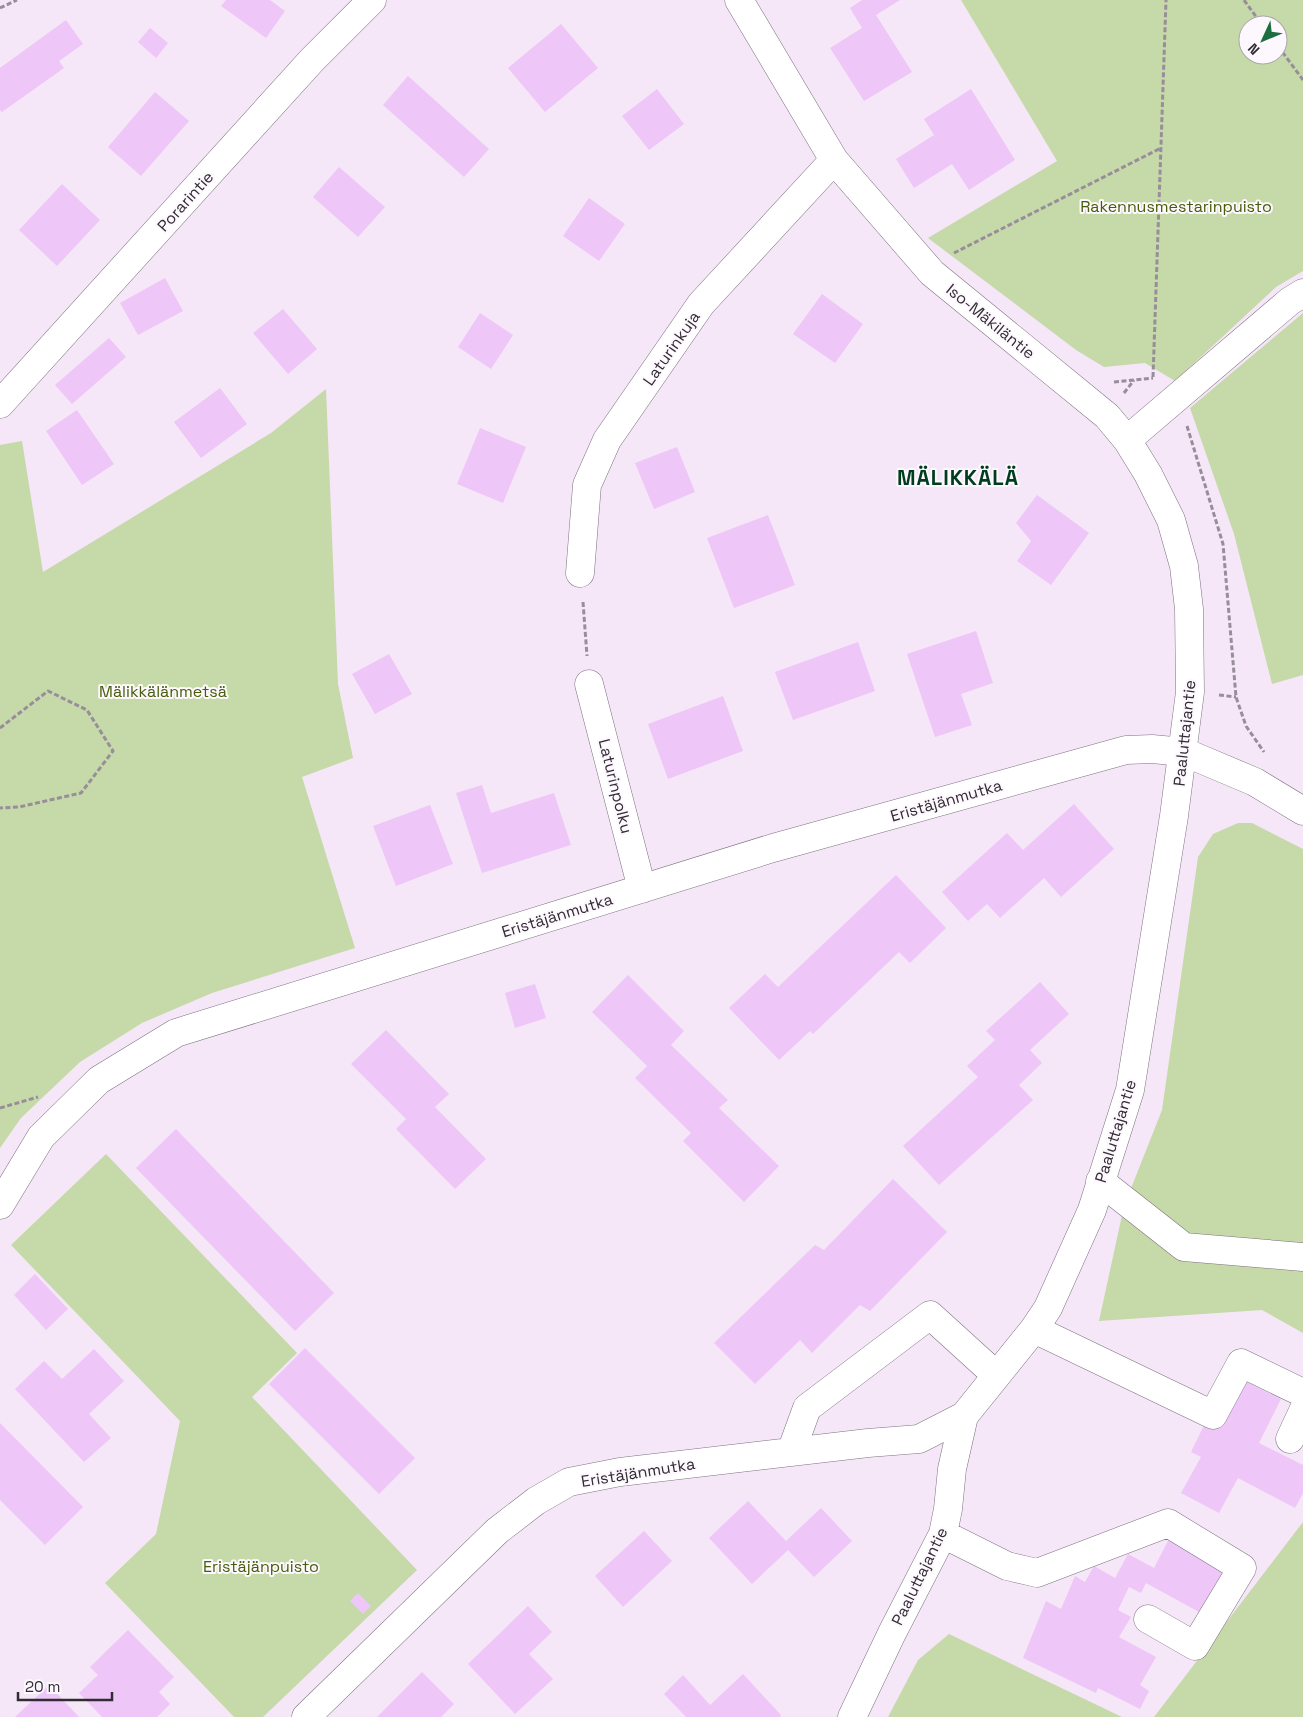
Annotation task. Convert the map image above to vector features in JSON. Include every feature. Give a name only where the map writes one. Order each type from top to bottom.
[{"type":"street","name":"Porarintie","points":[[0,404],[312,60],[372,0]]},
{"type":"street","name":"Iso-Mäkiläntie","points":[[739,0],[834,160],[932,273],[1107,416],[1127,440]]},
{"type":"street","name":"Laturinkuja","points":[[580,573],[587,485],[607,440],[701,304],[834,160]]},
{"type":"street","points":[[1127,440],[1290,301],[1303,293]]},
{"type":"street","name":"Paaluttajantie","points":[[852,1717],[892,1633],[943,1534],[948,1509],[952,1469],[964,1416],[1034,1329],[1048,1308],[1092,1210],[1130,1090],[1184,752],[1190,692],[1188,610],[1184,566],[1171,520],[1148,474],[1127,440]]},
{"type":"street","name":"Laturinpolku","points":[[589,684],[642,889]]},
{"type":"street","name":"Eristäjänmutka","points":[[0,1205],[41,1136],[100,1080],[176,1033],[773,848],[1126,750],[1152,749],[1184,752],[1255,782],[1303,811]]},
{"type":"street","points":[[1100,1181],[1184,1247],[1303,1257]]},
{"type":"street","points":[[791,1452],[807,1408],[930,1315],[996,1375]]},
{"type":"street","points":[[1034,1329],[1213,1415],[1241,1363],[1303,1393]]},
{"type":"street","points":[[1290,1439],[1303,1411]]},
{"type":"street","name":"Eristäjänmutka","points":[[306,1717],[497,1531],[536,1501],[569,1482],[620,1472],[868,1443],[919,1439],[964,1416]]},
{"type":"street","points":[[943,1534],[1007,1566],[1037,1573],[1168,1523],[1242,1568],[1195,1646],[1148,1619]]},
{"type":"path","points":[[0,8],[17,0]]},
{"type":"path","points":[[1105,380],[1114,382],[1153,378],[1166,0]]},
{"type":"path","points":[[1244,0],[1255,15]]},
{"type":"path","points":[[1288,60],[1303,80]]},
{"type":"path","points":[[950,256],[1162,148]]},
{"type":"path","points":[[1174,398],[1187,425],[1223,544],[1236,697],[1246,726],[1268,758]]},
{"type":"path","points":[[580,573],[589,684]]},
{"type":"path","points":[[0,728],[48,691],[87,710],[113,751],[81,793],[19,807],[0,808]]},
{"type":"green space","name":"Rakennusmestarinpuisto","points":[[961,0],[1303,0],[1303,271],[1276,287],[1175,381],[1145,363],[1104,367],[1076,350],[928,238],[1057,161]]},
{"type":"green space","points":[[1303,313],[1303,675],[1272,684],[1234,534],[1190,408]]},
{"type":"green space","name":"Mälikkälänmetsä","points":[[326,389],[338,684],[353,758],[302,777],[355,948],[212,993],[142,1023],[80,1062],[21,1118],[0,1148],[0,445],[22,441],[43,572],[271,433]]},
{"type":"green space","points":[[1238,823],[1252,823],[1303,849],[1303,1333],[1262,1310],[1099,1321],[1124,1206],[1162,1110],[1198,857],[1213,834]]},
{"type":"green space","name":"Eristäjänpuisto","points":[[106,1154],[297,1353],[252,1397],[417,1570],[263,1717],[234,1717],[105,1583],[156,1534],[180,1421],[11,1245]]},
{"type":"green space","points":[[1303,1522],[1303,1717],[1154,1717]]},
{"type":"green space","points":[[949,1634],[1122,1717],[888,1717],[918,1660]]},
{"type":"building","points":[[226,0],[270,0],[285,11],[266,38],[221,6]]},
{"type":"building","points":[[862,0],[900,0],[876,15],[912,72],[864,101],[830,48],[862,28],[850,8]]},
{"type":"building","points":[[66,20],[83,44],[59,61],[64,68],[2,112],[0,110],[0,68]]},
{"type":"building","points":[[561,24],[598,68],[545,112],[508,68]]},
{"type":"building","points":[[150,28],[168,43],[156,58],[138,42]]},
{"type":"building","points":[[408,76],[489,149],[464,177],[383,105]]},
{"type":"building","points":[[657,89],[684,124],[649,150],[622,116]]},
{"type":"building","points":[[971,89],[1015,160],[969,190],[952,164],[914,188],[896,159],[934,135],[924,119]]},
{"type":"building","points":[[155,92],[189,121],[141,176],[108,147]]},
{"type":"building","points":[[339,167],[385,207],[358,237],[313,197]]},
{"type":"building","points":[[62,184],[100,220],[57,266],[19,230]]},
{"type":"building","points":[[589,198],[625,224],[599,261],[563,236]]},
{"type":"building","points":[[165,278],[183,311],[138,335],[120,303]]},
{"type":"building","points":[[822,294],[863,324],[835,363],[793,334]]},
{"type":"building","points":[[283,309],[317,349],[288,374],[253,333]]},
{"type":"building","points":[[480,313],[513,335],[491,369],[458,347]]},
{"type":"building","points":[[109,338],[126,357],[72,404],[55,385]]},
{"type":"building","points":[[220,388],[247,424],[201,458],[174,422]]},
{"type":"building","points":[[77,410],[114,464],[82,485],[46,431]]},
{"type":"building","points":[[480,428],[526,447],[503,503],[457,484]]},
{"type":"building","points":[[677,447],[695,492],[654,509],[635,463]]},
{"type":"building","points":[[1037,495],[1089,533],[1051,585],[1017,561],[1031,541],[1016,523]]},
{"type":"building","points":[[768,515],[795,585],[734,608],[707,538]]},
{"type":"building","points":[[976,631],[993,683],[961,694],[972,725],[935,737],[907,654]]},
{"type":"building","points":[[858,642],[875,691],[793,720],[775,672]]},
{"type":"building","points":[[389,654],[412,694],[375,714],[352,674]]},
{"type":"building","points":[[723,696],[743,751],[668,779],[648,724]]},
{"type":"building","points":[[482,785],[491,813],[554,793],[571,845],[482,873],[456,793]]},
{"type":"building","points":[[1074,804],[1114,849],[1061,897],[1044,878],[1000,918],[987,904],[968,921],[942,892],[1007,833],[1023,850]]},
{"type":"building","points":[[430,805],[453,864],[396,886],[373,826]]},
{"type":"building","points":[[896,875],[946,928],[910,963],[899,952],[813,1034],[810,1031],[779,1060],[729,1008],[765,974],[778,987]]},
{"type":"building","points":[[628,975],[684,1031],[671,1045],[728,1100],[719,1108],[779,1166],[744,1202],[683,1141],[691,1133],[635,1078],[647,1066],[592,1012]]},
{"type":"building","points":[[1040,982],[1069,1014],[1030,1050],[1042,1063],[1019,1085],[1033,1100],[939,1185],[903,1146],[978,1077],[967,1066],[995,1040],[986,1031]]},
{"type":"building","points":[[535,984],[546,1018],[515,1028],[505,993]]},
{"type":"building","points":[[386,1030],[449,1094],[435,1107],[486,1159],[455,1189],[396,1129],[406,1119],[351,1064]]},
{"type":"building","points":[[176,1129],[334,1293],[295,1331],[136,1168]]},
{"type":"building","points":[[893,1179],[947,1232],[870,1311],[860,1305],[812,1353],[800,1340],[755,1384],[714,1343],[815,1245],[824,1250]]},
{"type":"building","points":[[35,1274],[68,1309],[46,1330],[14,1295]]},
{"type":"building","points":[[305,1348],[415,1458],[379,1494],[269,1384]]},
{"type":"building","points":[[94,1349],[124,1381],[89,1414],[111,1438],[84,1462],[15,1389],[44,1361],[62,1379]]},
{"type":"building","points":[[1239,1378],[1281,1399],[1259,1443],[1303,1465],[1303,1493],[1295,1508],[1238,1478],[1219,1513],[1181,1493],[1201,1457],[1191,1452],[1208,1417]]},
{"type":"building","points":[[0,1423],[83,1507],[45,1545],[0,1500]]},
{"type":"building","points":[[748,1501],[786,1541],[821,1508],[852,1541],[814,1577],[788,1550],[752,1584],[709,1538]]},
{"type":"building","points":[[644,1531],[672,1561],[623,1607],[595,1576]]},
{"type":"building","points":[[1169,1539],[1224,1570],[1199,1612],[1146,1583],[1141,1593],[1129,1587],[1118,1610],[1131,1617],[1119,1637],[1156,1657],[1140,1685],[1149,1691],[1140,1709],[1098,1688],[1096,1693],[1023,1658],[1046,1601],[1061,1609],[1075,1576],[1085,1582],[1094,1566],[1115,1578],[1128,1554],[1154,1568]]},
{"type":"building","points":[[358,1593],[371,1606],[363,1614],[350,1601]]},
{"type":"building","points":[[528,1606],[552,1632],[529,1654],[553,1679],[515,1714],[468,1664]]},
{"type":"building","points":[[128,1630],[174,1677],[159,1692],[170,1704],[157,1717],[102,1717],[79,1693],[98,1675],[90,1667]]},
{"type":"building","points":[[422,1672],[454,1704],[441,1717],[377,1717]]},
{"type":"building","points":[[743,1674],[781,1715],[780,1717],[686,1717],[664,1694],[683,1675],[710,1705]]},
{"type":"building","points":[[49,1685],[79,1717],[15,1717]]},
{"type":"district","name":"MÄLIKKÄLÄ","points":[[958,478]]}]
